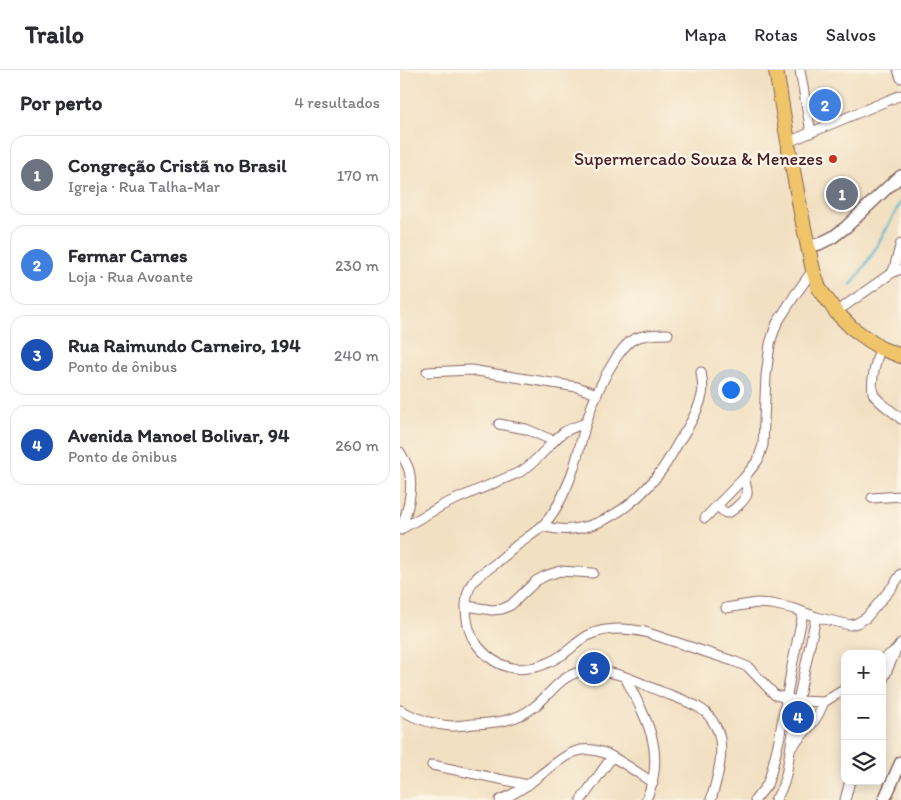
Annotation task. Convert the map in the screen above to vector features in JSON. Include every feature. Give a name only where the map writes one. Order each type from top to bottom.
[{"type":"main road","points":[[776,70],[788,145],[813,270],[819,288],[836,312],[852,328],[880,348],[901,356]]},
{"type":"street","points":[[800,70],[811,132]]},
{"type":"street","points":[[898,70],[901,78]]},
{"type":"street","points":[[788,145],[811,132],[901,95]]},
{"type":"street","points":[[808,246],[819,244],[833,237],[901,176]]},
{"type":"street","points":[[836,312],[897,270],[896,259],[901,243]]},
{"type":"street","points":[[705,518],[744,478],[758,460],[763,446],[765,392],[770,344],[777,324],[795,294],[813,270]]},
{"type":"street","points":[[668,334],[643,336],[625,345],[604,377],[586,423],[574,471],[562,498],[542,526],[511,550],[469,588],[467,603],[469,630],[474,640],[490,657],[507,667],[518,669],[530,668],[550,662],[590,635],[602,631],[623,628],[645,632],[733,661],[748,668],[775,696],[798,701],[824,702]]},
{"type":"street","points":[[880,348],[872,389],[880,401],[901,419]]},
{"type":"street","points":[[427,372],[471,370],[577,387],[597,394]]},
{"type":"street","points":[[542,526],[563,530],[591,526],[607,518],[638,496],[658,475],[682,437],[697,408],[703,393],[700,372]]},
{"type":"street","points":[[401,531],[445,504],[520,472],[528,467],[566,431],[586,423]]},
{"type":"street","points":[[499,424],[526,429],[554,441]]},
{"type":"street","points":[[400,452],[410,474],[410,494],[401,531]]},
{"type":"street","points":[[400,480],[410,474]]},
{"type":"street","points":[[717,505],[727,513],[731,512],[739,504],[747,494],[744,478]]},
{"type":"street","points":[[872,498],[901,496]]},
{"type":"street","points":[[467,603],[492,610],[502,609],[511,605],[536,581],[545,576],[560,571],[593,573]]},
{"type":"street","points":[[726,608],[756,603],[772,604],[850,625],[866,618],[901,574]]},
{"type":"street","points":[[756,800],[767,785],[771,773],[803,612]]},
{"type":"street","points":[[774,800],[784,783],[798,701],[816,617]]},
{"type":"street","points":[[886,656],[898,646]]},
{"type":"street","points":[[886,673],[898,646]]},
{"type":"street","points":[[400,710],[431,722],[450,726],[493,723],[509,720],[524,714],[536,706],[559,682],[568,676],[598,671],[616,674],[696,706],[708,714],[717,730],[721,746],[712,800]]},
{"type":"street","points":[[626,677],[644,714],[653,740],[655,759],[653,783],[646,800]]},
{"type":"street","points":[[790,748],[812,724],[824,702],[841,691]]},
{"type":"street","points":[[500,800],[513,795],[528,785],[565,755],[578,750],[604,753],[619,760],[653,783]]},
{"type":"street","points":[[581,800],[612,757]]},
{"type":"street","points":[[884,800],[901,762]]},
{"type":"street","points":[[432,765],[528,785]]},
{"type":"street","points":[[845,800],[849,785]]},
{"type":"waterway","points":[[851,285],[877,246],[901,202]]},
{"type":"place","name":"Fermar Carnes","points":[[825,105]]},
{"type":"place","name":"Supermercado Souza & Menezes","points":[[833,159]]},
{"type":"place","name":"Congreção Cristã no Brasil","points":[[842,194]]},
{"type":"place","name":"Rua Raimundo Carneiro, 194","points":[[594,668]]},
{"type":"place","name":"Avenida Manoel Bolivar, 94","points":[[798,717]]}]
